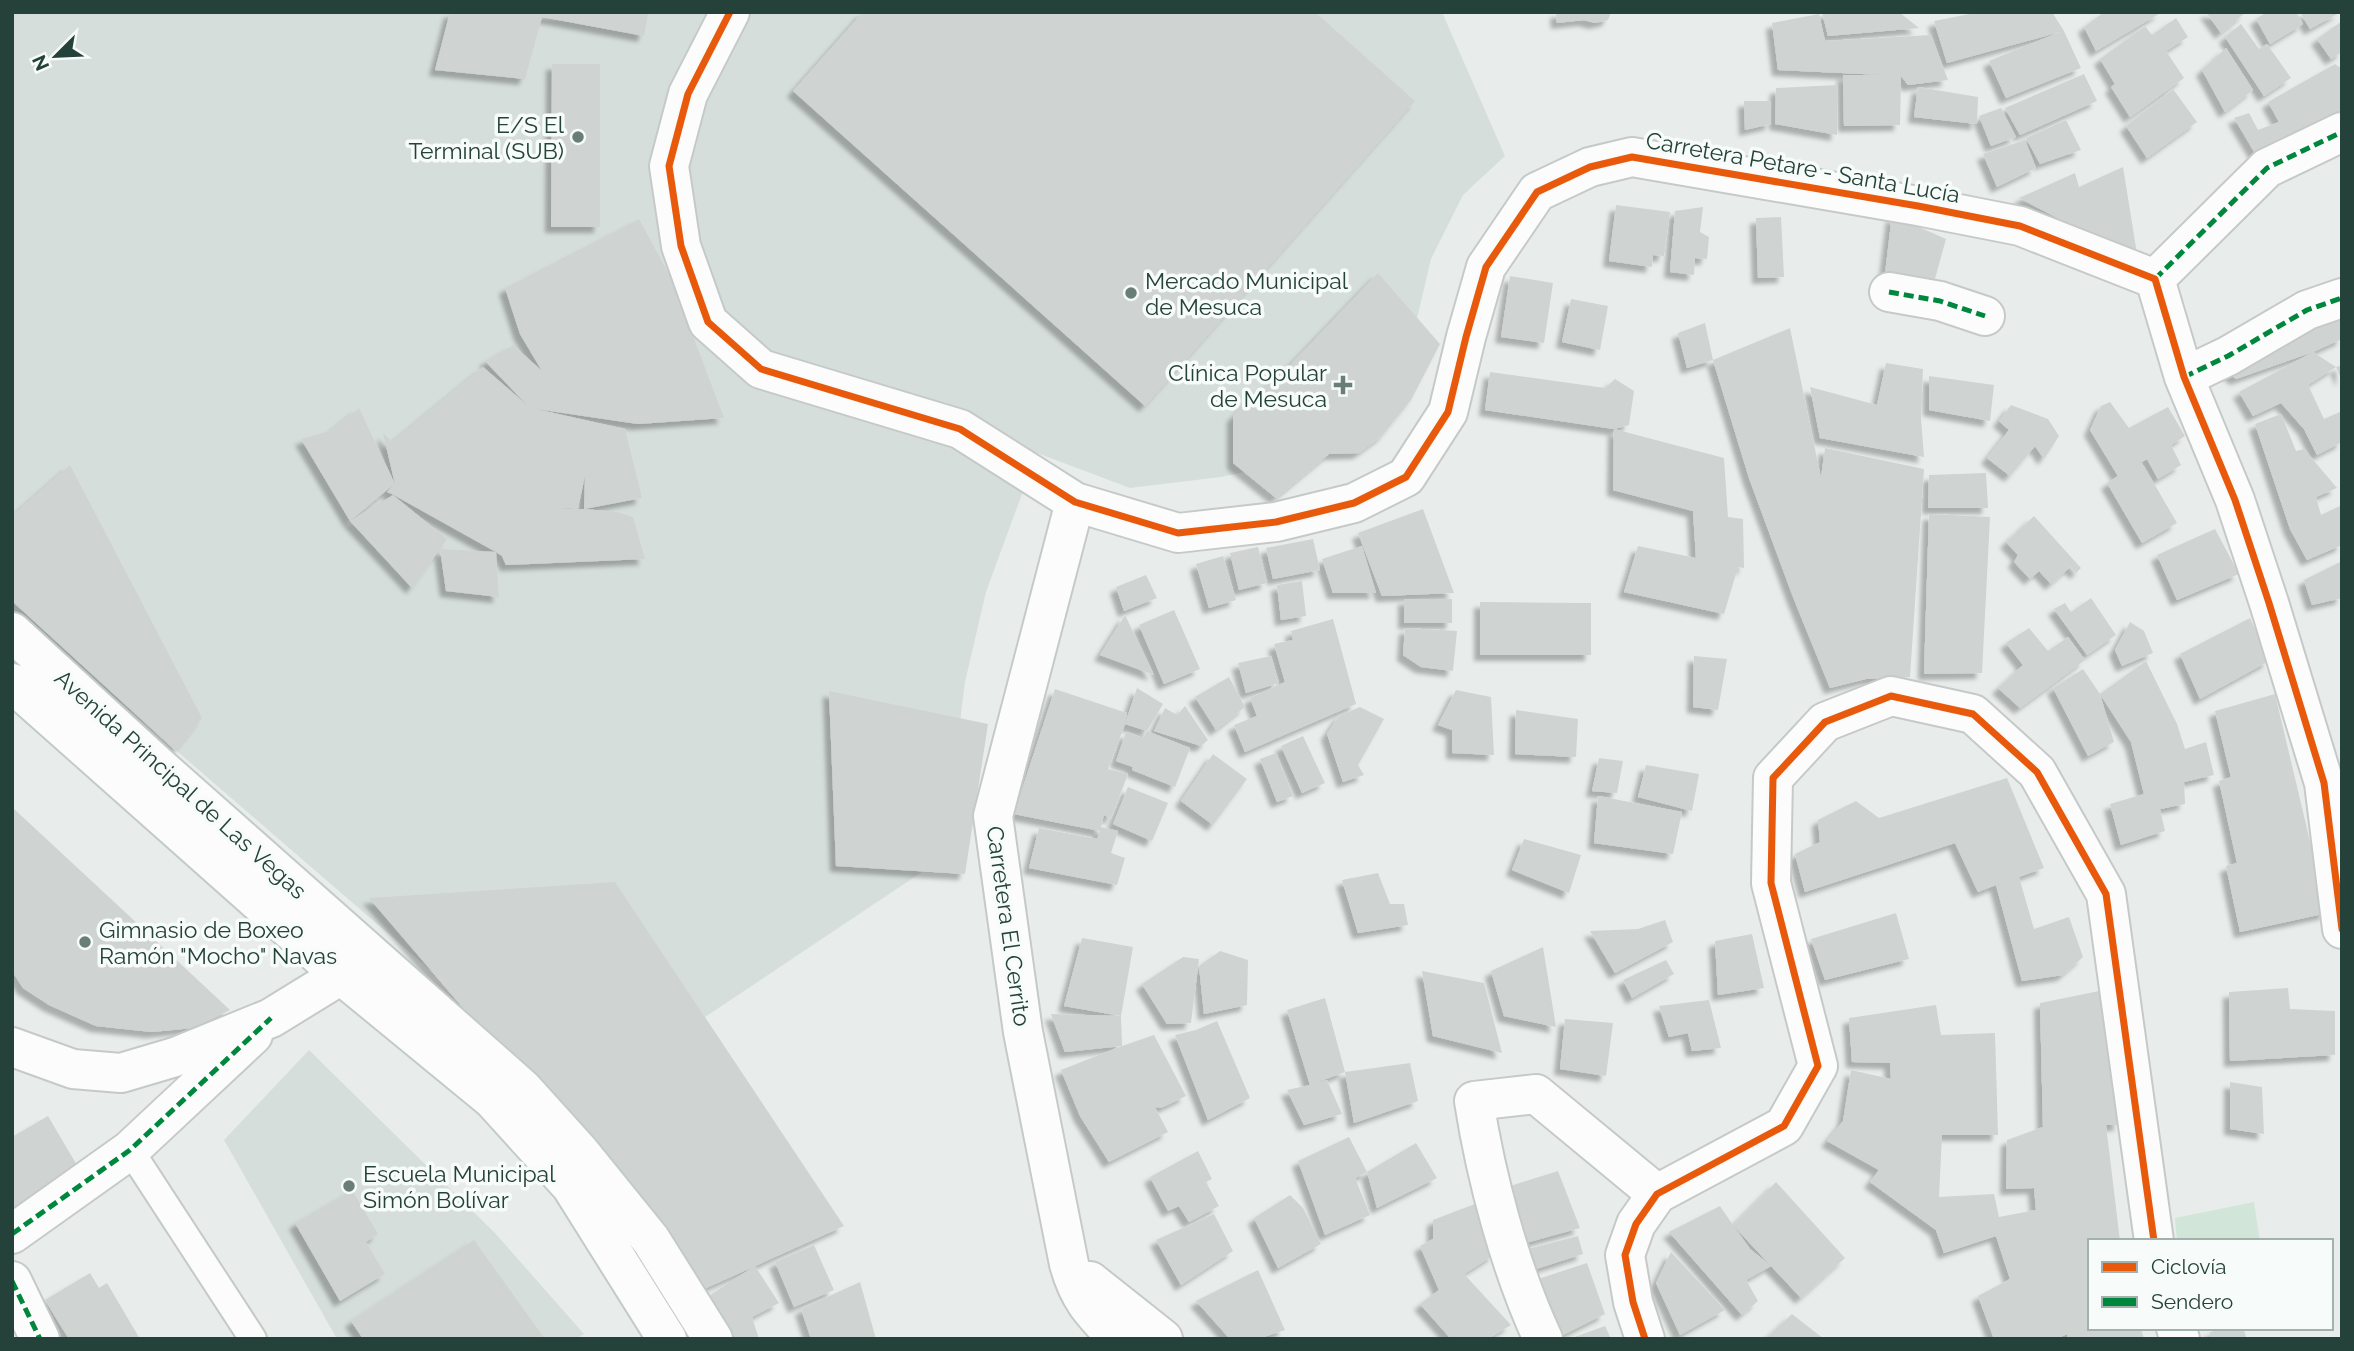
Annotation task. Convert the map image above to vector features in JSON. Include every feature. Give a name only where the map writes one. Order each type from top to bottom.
[{"type":"street","name":"Carretera Petare - Santa Lucía","points":[[730,12],[688,94],[669,166],[681,246],[708,322],[761,369],[960,429],[1075,502],[1178,533],[1289,519],[1354,503],[1406,477],[1448,412],[1486,267],[1537,192],[1590,167],[1632,157],[2020,226],[2155,279]]},
{"type":"street","points":[[2342,132],[2267,168],[2155,279],[2184,377],[2235,500],[2324,783],[2342,929]]},
{"type":"street","points":[[1889,292],[1940,301],[1985,316]]},
{"type":"street","points":[[2184,377],[2228,356],[2307,310],[2342,298]]},
{"type":"street","name":"Carretera El Cerrito","points":[[1075,502],[993,816],[1023,1032],[1069,1264],[1076,1289],[1091,1311],[1118,1339]]},
{"type":"street","name":"Avenida Principal de Las Vegas","points":[[12,632],[157,765],[523,1090],[579,1151],[651,1240],[713,1339]]},
{"type":"street","name":"Avenida Principal de Las Vegas","points":[[15,692],[341,975],[492,1099],[571,1186],[667,1339]]},
{"type":"street","points":[[1645,1339],[1633,1302],[1625,1255],[1636,1224],[1657,1194],[1784,1126],[1818,1066],[1771,883],[1773,778],[1825,723],[1891,696],[1973,714],[2038,772],[2106,894],[2154,1239]]},
{"type":"street","points":[[12,1047],[73,1069],[121,1073],[175,1057],[271,1018],[341,975]]},
{"type":"street","points":[[12,1234],[130,1150],[271,1018]]},
{"type":"street","points":[[1543,1339],[1521,1288],[1482,1151],[1474,1101],[1536,1094],[1657,1194]]},
{"type":"street","points":[[1069,1264],[1163,1339]]},
{"type":"street","points":[[12,1281],[40,1339]]},
{"type":"lane","points":[[130,1150],[253,1339]]},
{"type":"shaded area","points":[[12,12],[1442,12],[1505,156],[1463,195],[1431,259],[1407,361],[1320,455],[1221,477],[1130,488],[1037,453],[986,592],[965,682],[943,858],[581,1100],[120,702],[12,614]]},
{"type":"shaded area","name":"Escuela Municipal Simón Bolívar","points":[[309,1050],[495,1233],[584,1334],[576,1339],[337,1339],[224,1140]]},
{"type":"green space","points":[[2254,1202],[2260,1239],[2177,1239],[2175,1218]]},
{"type":"building","points":[[450,12],[648,14],[644,36],[542,17],[525,79],[435,70]]},
{"type":"building","name":"Mercado Municipal de Mesuca","points":[[863,12],[1315,12],[1415,101],[1145,406],[793,91]]},
{"type":"building","points":[[1556,12],[1611,12],[1608,20],[1595,23],[1584,20],[1557,23]]},
{"type":"building","points":[[1822,12],[1899,12],[1919,28],[1828,36]]},
{"type":"building","points":[[1980,12],[2052,12],[2081,68],[2006,98],[1989,61],[2060,32],[1947,63],[1934,21]]},
{"type":"building","points":[[2104,12],[2162,12],[2096,51],[2084,27]]},
{"type":"building","points":[[2206,12],[2246,12],[2221,33]]},
{"type":"building","points":[[2267,12],[2296,12],[2303,24],[2270,44],[2256,19]]},
{"type":"building","points":[[2300,12],[2341,12],[2310,29]]},
{"type":"building","points":[[1819,14],[1825,41],[1931,35],[1948,80],[1908,85],[1901,76],[1900,125],[1844,126],[1843,75],[1884,75],[1778,70],[1772,23]]},
{"type":"building","points":[[2176,18],[2188,37],[2166,51],[2184,78],[2130,117],[2111,87],[2115,84],[2100,59],[2145,26],[2152,35]]},
{"type":"building","points":[[2342,21],[2342,52],[2331,59],[2317,39]]},
{"type":"building","points":[[2241,24],[2259,49],[2267,44],[2291,78],[2264,96],[2225,37]]},
{"type":"building","points":[[2226,48],[2253,90],[2225,112],[2202,70]]},
{"type":"building","points":[[552,64],[600,64],[600,227],[551,227]]},
{"type":"building","points":[[2335,64],[2342,69],[2342,125],[2259,160],[2234,118],[2249,113],[2258,130],[2279,122],[2268,102]]},
{"type":"building","points":[[2084,74],[2097,101],[2020,135],[2005,108]]},
{"type":"building","points":[[1838,85],[1837,135],[1775,124],[1776,88]]},
{"type":"building","points":[[1918,87],[1978,97],[1977,124],[1914,117]]},
{"type":"building","points":[[2173,89],[2197,122],[2147,158],[2126,126]]},
{"type":"building","points":[[1744,101],[1771,101],[1771,124],[1745,130]]},
{"type":"building","points":[[2001,108],[2016,137],[1991,146],[1979,116]]},
{"type":"building","points":[[2066,120],[2081,150],[2040,164],[2026,138]]},
{"type":"building","points":[[2025,140],[2036,168],[1997,187],[1983,154]]},
{"type":"building","points":[[2123,167],[2138,260],[2019,198],[2075,173],[2079,187]]},
{"type":"building","points":[[1616,205],[1670,212],[1664,256],[1653,255],[1652,267],[1609,261]]},
{"type":"building","points":[[1703,207],[1700,232],[1709,237],[1707,259],[1695,258],[1694,275],[1670,272],[1675,211]]},
{"type":"building","points":[[1892,215],[1946,239],[1930,297],[1884,282]]},
{"type":"building","points":[[1781,217],[1784,277],[1758,278],[1756,218]]},
{"type":"building","points":[[639,219],[671,278],[724,418],[638,424],[536,409],[625,429],[642,498],[584,509],[617,512],[633,517],[645,559],[506,565],[502,556],[496,552],[387,492],[393,485],[350,521],[301,439],[330,431],[359,408],[395,484],[383,433],[392,442],[483,367],[527,405],[485,361],[513,345],[542,371],[520,334],[505,288]],"holes":[[[585,476],[584,509],[560,509],[578,508]]]},
{"type":"building","name":"Clínica Popular de Mesuca","points":[[1378,273],[1440,344],[1411,400],[1382,436],[1359,453],[1329,454],[1276,498],[1233,463],[1233,416],[1290,365]]},
{"type":"building","points":[[1510,276],[1553,283],[1544,343],[1501,337]]},
{"type":"building","points":[[1571,299],[1608,306],[1600,350],[1562,342]]},
{"type":"building","points":[[2342,311],[2342,339],[2236,379],[2222,367]]},
{"type":"building","points":[[1705,323],[1713,360],[1687,368],[1678,333]]},
{"type":"building","points":[[1790,328],[1821,478],[1825,448],[1924,469],[1910,677],[1866,679],[1830,688],[1749,478],[1713,360]]},
{"type":"building","points":[[2313,352],[2336,367],[2308,385],[2324,419],[2342,411],[2342,442],[2317,455],[2304,429],[2281,403],[2253,416],[2239,392]]},
{"type":"building","points":[[1886,363],[1923,369],[1921,418],[1924,457],[1820,438],[1810,387],[1877,405]]},
{"type":"building","points":[[2342,365],[2342,381],[2336,367]]},
{"type":"building","points":[[1490,372],[1605,388],[1615,379],[1634,391],[1629,425],[1614,429],[1485,410]]},
{"type":"building","points":[[1929,376],[1994,385],[1990,421],[1929,410]]},
{"type":"building","points":[[2110,402],[2129,428],[2168,407],[2185,436],[2171,445],[2181,465],[2158,479],[2147,459],[2130,469],[2142,463],[2177,523],[2142,543],[2107,483],[2118,476],[2090,430],[2101,406]]},
{"type":"building","points":[[2011,405],[2048,419],[2059,436],[2044,459],[2035,446],[2010,476],[1987,458],[2009,430],[1999,421]]},
{"type":"building","points":[[2281,414],[2296,451],[2304,449],[2337,488],[2316,497],[2321,515],[2342,505],[2342,545],[2307,560],[2290,529],[2255,424]]},
{"type":"building","points":[[1614,429],[1724,458],[1728,517],[1743,519],[1744,568],[1738,567],[1724,614],[1624,592],[1638,546],[1696,558],[1693,511],[1613,490]]},
{"type":"building","points":[[70,465],[202,718],[176,751],[12,601],[12,516]]},
{"type":"building","points":[[1986,473],[1988,508],[1928,508],[1929,475]]},
{"type":"building","points":[[393,495],[447,539],[412,588],[350,521]]},
{"type":"building","points":[[1423,509],[1454,593],[1382,596],[1358,533]]},
{"type":"building","points":[[1929,514],[1990,517],[1982,673],[1924,674]]},
{"type":"building","points":[[2034,516],[2081,568],[2076,573],[2070,567],[2051,584],[2039,571],[2030,579],[2014,562],[2018,555],[2006,542]]},
{"type":"building","points":[[2215,529],[2239,574],[2177,600],[2157,555]]},
{"type":"building","points":[[1313,539],[1320,570],[1273,579],[1266,548]]},
{"type":"building","points":[[1362,546],[1376,593],[1333,593],[1322,559]]},
{"type":"building","points":[[1258,547],[1267,583],[1239,590],[1230,553]]},
{"type":"building","points":[[440,549],[496,552],[499,597],[446,591]]},
{"type":"building","points":[[1223,556],[1236,600],[1209,608],[1196,564]]},
{"type":"building","points":[[2342,561],[2342,598],[2312,605],[2304,580]]},
{"type":"building","points":[[1146,575],[1157,598],[1124,611],[1116,587]]},
{"type":"building","points":[[1302,581],[1306,616],[1281,620],[1277,585]]},
{"type":"building","points":[[2091,598],[2116,635],[2087,655],[2054,609],[2065,603],[2071,612]]},
{"type":"building","points":[[1404,599],[1452,599],[1452,623],[1404,623]]},
{"type":"building","points":[[1480,602],[1591,603],[1591,655],[1480,655]]},
{"type":"building","points":[[1174,610],[1200,669],[1164,684],[1139,625]]},
{"type":"building","points":[[1125,615],[1154,675],[1100,655]]},
{"type":"building","points":[[2250,618],[2269,661],[2200,699],[2180,654]]},
{"type":"building","points":[[1333,619],[1356,704],[1245,752],[1234,725],[1257,716],[1250,698],[1285,682],[1274,644],[1293,640],[1291,631]]},
{"type":"building","points":[[2130,622],[2144,631],[2153,653],[2122,666],[2115,650]]},
{"type":"building","points":[[1405,628],[1457,631],[1453,671],[1421,667],[1403,655]]},
{"type":"building","points":[[2029,628],[2048,651],[2068,637],[2085,660],[2020,708],[1998,688],[2023,665],[2006,643]]},
{"type":"building","points":[[1271,656],[1279,683],[1246,693],[1238,663]]},
{"type":"building","points":[[1694,656],[1727,659],[1718,710],[1693,707]]},
{"type":"building","points":[[2146,661],[2177,724],[2185,749],[2206,742],[2214,775],[2184,782],[2185,804],[2160,809],[2165,831],[2121,845],[2110,804],[2144,794],[2131,742],[2100,694]]},
{"type":"building","points":[[2083,669],[2100,694],[2114,742],[2088,756],[2053,688]]},
{"type":"building","points":[[1229,677],[1245,707],[1216,730],[1195,697]]},
{"type":"building","points":[[1137,688],[1163,704],[1147,731],[1125,724]]},
{"type":"building","points":[[1055,689],[1127,713],[1108,769],[1128,774],[1111,818],[1104,815],[1101,827],[1118,831],[1111,853],[1125,858],[1117,885],[1029,868],[1039,828],[1097,839],[1100,831],[1014,814]]},
{"type":"building","points":[[1456,690],[1491,697],[1494,755],[1452,753],[1452,730],[1438,725]]},
{"type":"building","points":[[829,691],[988,724],[965,874],[836,866]]},
{"type":"building","points":[[2275,694],[2327,913],[2240,932],[2226,866],[2237,863],[2219,781],[2231,777],[2215,711]]},
{"type":"building","points":[[1185,706],[1208,740],[1201,746],[1154,731],[1165,708],[1177,715]]},
{"type":"building","points":[[1360,707],[1384,719],[1358,765],[1364,775],[1343,782],[1327,734],[1339,716]]},
{"type":"building","points":[[1516,710],[1578,719],[1576,757],[1515,754]]},
{"type":"building","points":[[1147,731],[1190,748],[1175,787],[1116,761],[1126,732],[1143,738]]},
{"type":"building","points":[[1303,736],[1325,783],[1302,793],[1281,746]]},
{"type":"building","points":[[1276,753],[1293,796],[1277,802],[1260,759]]},
{"type":"building","points":[[1213,754],[1247,779],[1213,825],[1181,801]]},
{"type":"building","points":[[1599,758],[1623,761],[1617,793],[1592,791]]},
{"type":"building","points":[[1646,765],[1699,774],[1692,811],[1638,797]]},
{"type":"building","points":[[2007,778],[2044,868],[2019,877],[2034,929],[2069,917],[2083,957],[2063,975],[2022,981],[1996,885],[1978,892],[1955,843],[1805,892],[1795,854],[1820,842],[1818,820],[1856,801],[1879,818]]},
{"type":"building","points":[[1128,787],[1168,803],[1152,841],[1113,824]]},
{"type":"building","points":[[1598,796],[1682,812],[1673,854],[1594,843]]},
{"type":"building","name":"Gimnasio de Boxeo Ramón \"Mocho\" Navas","points":[[12,807],[230,1010],[193,1028],[152,1032],[96,1026],[49,1005],[23,988],[12,971]]},
{"type":"building","points":[[1524,839],[1581,855],[1569,893],[1512,870]]},
{"type":"building","points":[[1378,873],[1390,904],[1404,904],[1408,925],[1358,933],[1342,880]]},
{"type":"building","points":[[615,882],[844,1226],[704,1289],[369,898]]},
{"type":"building","points":[[1896,913],[1909,959],[1825,980],[1811,939]]},
{"type":"building","points":[[1665,920],[1673,942],[1615,973],[1590,931],[1638,929]]},
{"type":"building","points":[[1752,934],[1764,988],[1718,995],[1715,941]]},
{"type":"building","points":[[1082,938],[1133,947],[1121,1016],[1064,1006]]},
{"type":"building","points":[[1543,947],[1556,1027],[1504,1016],[1491,971]]},
{"type":"building","points":[[1220,951],[1248,960],[1247,1005],[1204,1014],[1199,966]]},
{"type":"building","points":[[1183,957],[1199,959],[1191,1023],[1167,1024],[1142,984]]},
{"type":"building","points":[[1666,960],[1674,974],[1632,998],[1623,980]]},
{"type":"building","points":[[1422,971],[1484,983],[1502,1053],[1433,1036]]},
{"type":"building","points":[[2288,988],[2290,1009],[2335,1011],[2335,1055],[2230,1061],[2229,992]]},
{"type":"building","points":[[2104,990],[2120,1125],[2106,1125],[2120,1239],[2088,1239],[2088,1330],[2142,1330],[2144,1339],[2068,1339],[2067,1334],[2056,1339],[1994,1339],[1978,1296],[2010,1279],[1996,1236],[1944,1253],[1936,1230],[1870,1182],[1879,1170],[1827,1141],[1843,1121],[1851,1070],[1891,1079],[1890,1063],[1852,1062],[1849,1018],[1936,1005],[1941,1035],[1995,1033],[1998,1135],[1942,1135],[1939,1197],[1994,1194],[1999,1217],[2036,1210],[2034,1188],[2006,1189],[2007,1140],[2043,1127],[2040,1003]]},
{"type":"building","points":[[1325,998],[1345,1072],[1315,1083],[1327,1080],[1342,1114],[1304,1125],[1287,1090],[1310,1085],[1287,1010]]},
{"type":"building","points":[[1709,1000],[1721,1048],[1692,1051],[1688,1033],[1669,1037],[1659,1006]]},
{"type":"building","points":[[1051,1014],[1121,1016],[1122,1046],[1065,1052]]},
{"type":"building","points":[[1565,1019],[1613,1023],[1606,1076],[1560,1069]]},
{"type":"building","points":[[1217,1021],[1250,1098],[1208,1120],[1175,1035]]},
{"type":"building","points":[[1154,1035],[1186,1096],[1161,1108],[1155,1107],[1168,1132],[1109,1162],[1080,1116],[1061,1070]]},
{"type":"building","points":[[1410,1063],[1418,1101],[1354,1123],[1345,1072]]},
{"type":"building","points":[[2230,1082],[2262,1087],[2264,1134],[2230,1129]]},
{"type":"building","points":[[48,1116],[81,1172],[12,1212],[12,1137]]},
{"type":"building","points":[[1349,1137],[1367,1172],[1355,1178],[1370,1215],[1325,1235],[1298,1161]]},
{"type":"building","points":[[1416,1143],[1437,1178],[1377,1208],[1367,1172]]},
{"type":"building","points":[[1198,1151],[1212,1179],[1206,1182],[1219,1206],[1189,1222],[1179,1206],[1168,1211],[1150,1177]]},
{"type":"building","points":[[1558,1171],[1580,1228],[1522,1244],[1507,1187]]},
{"type":"building","points":[[1776,1182],[1845,1258],[1801,1298],[1733,1225]]},
{"type":"building","points":[[352,1190],[378,1234],[366,1242],[385,1274],[340,1301],[295,1223]]},
{"type":"building","points":[[1290,1195],[1303,1208],[1321,1244],[1278,1268],[1254,1218]]},
{"type":"building","points":[[1480,1202],[1494,1255],[1464,1274],[1511,1325],[1488,1339],[1451,1339],[1420,1304],[1439,1290],[1420,1246],[1433,1239],[1433,1220]]},
{"type":"building","points":[[1720,1206],[1750,1249],[1771,1266],[1746,1280],[1758,1301],[1742,1315],[1669,1232]]},
{"type":"building","points":[[1214,1214],[1233,1251],[1181,1285],[1156,1240]]},
{"type":"building","points":[[1578,1236],[1583,1254],[1530,1271],[1524,1250]]},
{"type":"building","points":[[474,1240],[545,1339],[363,1339],[351,1321]]},
{"type":"building","points":[[814,1245],[834,1290],[794,1307],[775,1262]]},
{"type":"building","points":[[1671,1252],[1725,1310],[1680,1335],[1656,1283]]},
{"type":"building","points":[[1587,1263],[1605,1314],[1561,1336],[1535,1280]]},
{"type":"building","points":[[755,1266],[779,1303],[752,1317],[759,1339],[736,1339],[709,1296]]},
{"type":"building","points":[[1258,1270],[1285,1330],[1258,1339],[1230,1339],[1196,1301]]},
{"type":"building","points":[[90,1273],[99,1288],[107,1283],[140,1339],[69,1339],[45,1300]]},
{"type":"building","points":[[860,1282],[876,1339],[811,1339],[801,1309]]},
{"type":"building","points":[[1792,1314],[1824,1339],[1765,1339]]},
{"type":"building","points":[[1605,1326],[1611,1339],[1572,1339],[1572,1338]]},
{"type":"building","points":[[2216,1330],[2244,1330],[2247,1339],[2212,1339],[2209,1333]]},
{"type":"marked path","points":[[2155,279],[2267,168],[2342,132]]},
{"type":"marked path","points":[[1889,292],[1940,301],[1985,316]]},
{"type":"marked path","points":[[2184,377],[2228,356],[2307,310],[2342,298]]},
{"type":"marked path","points":[[12,1234],[130,1150],[271,1018]]},
{"type":"marked path","points":[[12,1281],[40,1339]]},
{"type":"cycle path","points":[[730,12],[688,94],[669,166],[681,246],[708,322],[761,369],[960,429],[1075,502],[1178,533],[1276,522],[1354,503],[1406,477],[1448,412],[1486,267],[1537,192],[1590,167],[1632,157],[2020,226],[2155,279],[2184,377],[2235,500],[2324,783],[2342,929]]},
{"type":"cycle path","points":[[1645,1339],[1633,1302],[1625,1255],[1636,1224],[1657,1194],[1784,1126],[1818,1066],[1771,883],[1773,778],[1825,722],[1891,696],[1973,714],[2037,772],[2106,894],[2154,1239]]},
{"type":"place","name":"E/S El Terminal (SUB)","points":[[578,137]]},
{"type":"place","name":"Mercado Municipal de Mesuca","points":[[1131,293]]},
{"type":"place","name":"Clínica Popular de Mesuca","points":[[1343,385]]},
{"type":"place","name":"Gimnasio de Boxeo Ramón \"Mocho\" Navas","points":[[85,942]]},
{"type":"place","name":"Escuela Municipal Simón Bolívar","points":[[349,1186]]}]
